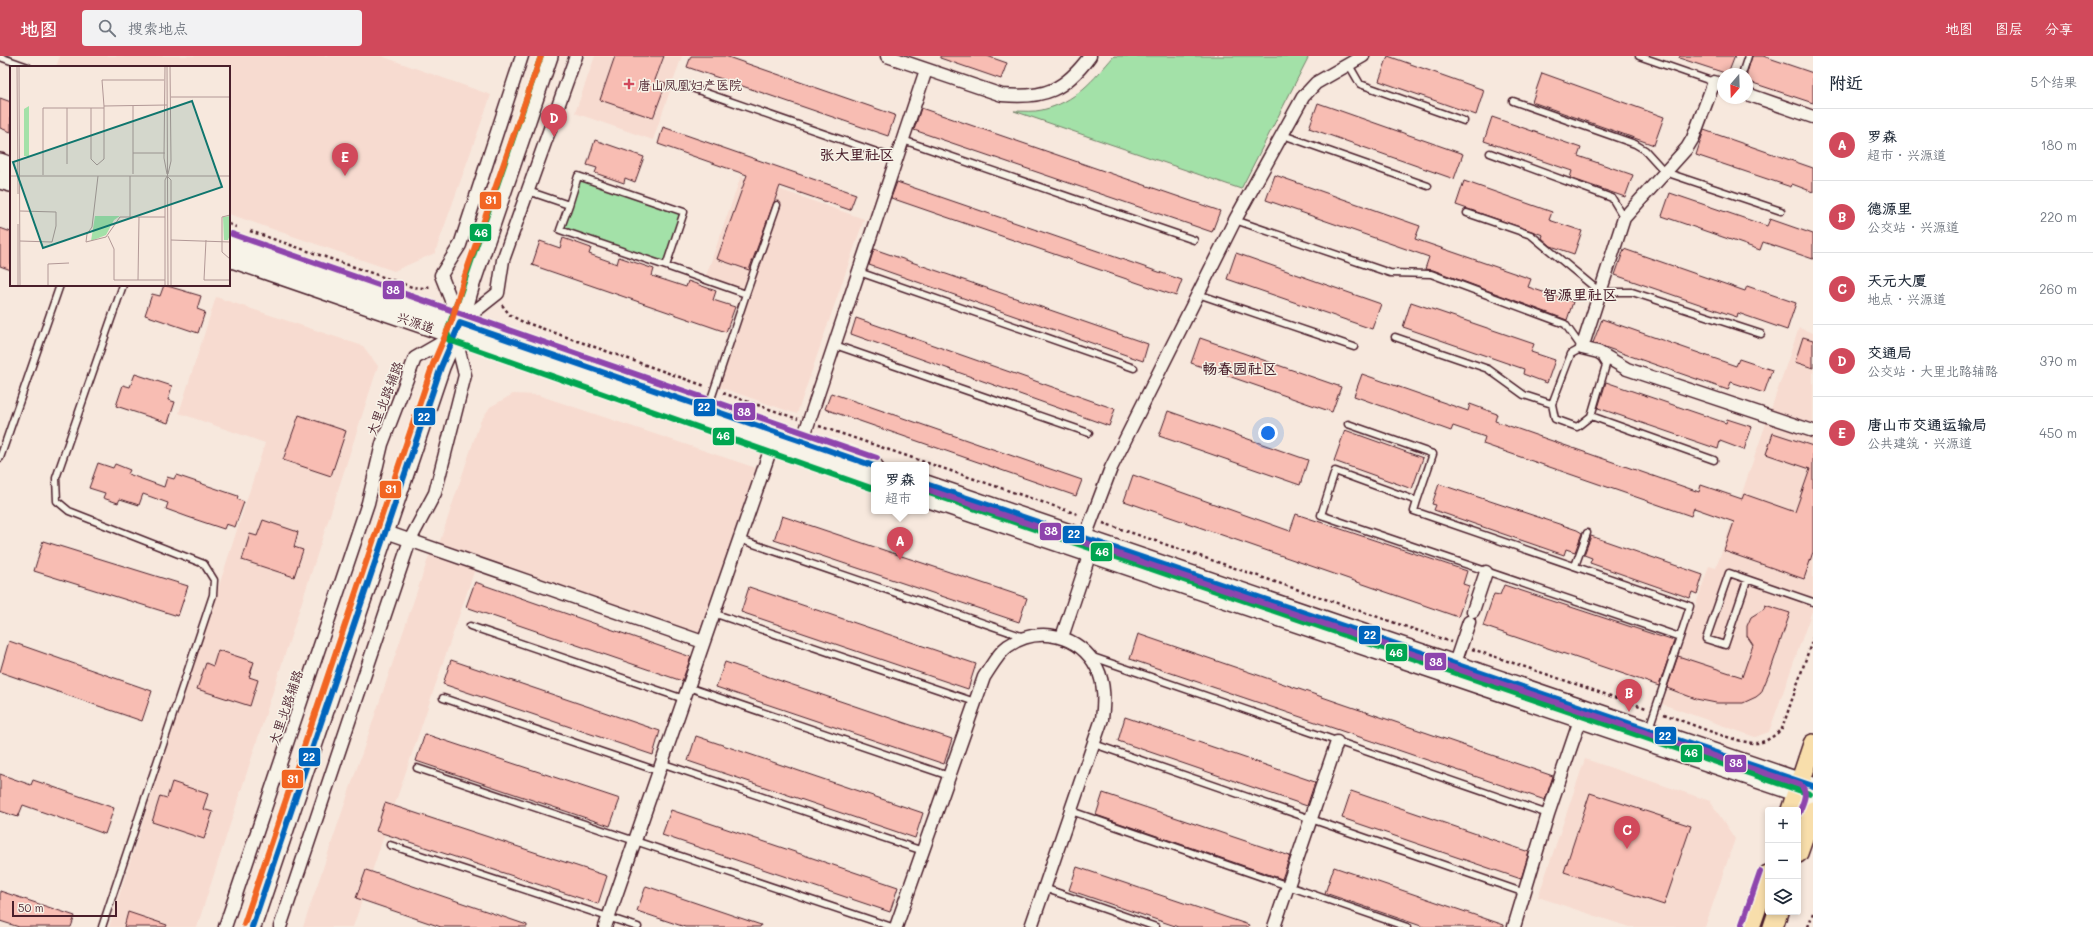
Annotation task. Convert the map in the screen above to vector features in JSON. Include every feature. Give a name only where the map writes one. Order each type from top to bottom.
[{"type":"main road","points":[[252,927],[441,366],[458,329],[471,284],[549,56]]},
{"type":"main road","points":[[0,162],[10,166]]},
{"type":"main road","points":[[0,180],[10,184]]},
{"type":"main road","name":"兴源道","points":[[230,242],[458,329],[772,445],[871,479]]},
{"type":"main road","name":"兴源道","points":[[230,258],[458,329],[707,409],[871,465]]},
{"type":"main road","points":[[929,485],[1088,545],[1580,720],[1803,794]]},
{"type":"main road","points":[[929,499],[1088,545],[1455,663],[1649,729],[1803,794]]},
{"type":"main road","points":[[1803,794],[1813,744]]},
{"type":"main road","points":[[1801,845],[1813,811]]},
{"type":"main road","points":[[1750,927],[1767,879]]},
{"type":"main road","points":[[1773,927],[1777,915]]},
{"type":"street","points":[[280,927],[410,540],[435,493],[465,375],[458,329],[441,275],[460,245],[522,56]]},
{"type":"street","points":[[498,293],[503,260],[576,56]]},
{"type":"street","points":[[887,56],[1002,95],[1038,95],[1061,86],[1077,74],[1090,56]]},
{"type":"street","points":[[1062,637],[1088,545],[1092,519],[1111,468],[1236,220],[1303,97],[1316,83],[1363,56]]},
{"type":"street","points":[[802,442],[926,70]]},
{"type":"street","points":[[1717,86],[1687,148],[1624,218],[1582,348],[1598,352],[1627,369],[1813,431]]},
{"type":"street","points":[[1753,96],[1813,117]]},
{"type":"street","name":"大里北路辅路","points":[[225,927],[368,503],[382,444],[415,358],[458,329],[498,293]]},
{"type":"street","points":[[606,922],[772,445]]},
{"type":"street","points":[[386,532],[703,642]]},
{"type":"street","points":[[1455,663],[1486,572]]},
{"type":"street","points":[[896,927],[984,677],[994,661],[1007,647],[1024,637],[1043,634],[1062,637],[1077,644],[1089,655],[1098,669],[1104,702],[1102,719],[1094,744],[1031,927]]},
{"type":"street","points":[[1514,927],[1548,814],[1580,720]]},
{"type":"street","points":[[1274,927],[1337,742]]},
{"type":"lane","points":[[1639,56],[1717,84]]},
{"type":"lane","points":[[1744,68],[1748,56]]},
{"type":"lane","points":[[0,57],[25,66]]},
{"type":"lane","points":[[1349,65],[1360,84],[1464,120]]},
{"type":"lane","points":[[686,86],[897,159]]},
{"type":"lane","points":[[1513,101],[1635,144],[1645,150],[1665,172],[1781,211]]},
{"type":"lane","points":[[1283,135],[1428,186]]},
{"type":"lane","points":[[903,140],[1194,240]]},
{"type":"lane","points":[[1490,153],[1612,198],[1624,218]]},
{"type":"lane","points":[[666,266],[684,212],[578,176],[560,230],[746,294]]},
{"type":"lane","points":[[528,191],[568,205]]},
{"type":"lane","points":[[707,409],[777,205]]},
{"type":"lane","points":[[1467,213],[1531,235],[1600,292],[1632,292],[1761,334]]},
{"type":"lane","points":[[1236,220],[1390,274],[1431,274],[1565,324],[1582,348],[1571,354],[1552,404],[1555,420],[1577,427],[1591,416],[1606,365],[1598,352]]},
{"type":"lane","points":[[859,272],[1134,368]]},
{"type":"lane","points":[[0,458],[60,286]]},
{"type":"lane","points":[[102,927],[213,595],[214,588],[214,580],[204,564],[69,511],[57,501],[56,478],[123,286]]},
{"type":"lane","points":[[1198,294],[1354,347]]},
{"type":"lane","points":[[1395,338],[1488,369],[1524,395],[1552,404]]},
{"type":"lane","points":[[834,345],[1089,433]]},
{"type":"lane","points":[[1591,416],[1714,460]]},
{"type":"lane","points":[[1348,424],[1433,454],[1414,511],[1690,606],[1649,729]]},
{"type":"lane","points":[[1418,501],[1335,471],[1321,515],[1680,637]]},
{"type":"lane","points":[[1576,566],[1587,533]]},
{"type":"lane","points":[[739,539],[1024,637]]},
{"type":"lane","points":[[1747,580],[1725,646],[1706,639],[1729,573],[1813,602]]},
{"type":"lane","points":[[713,613],[975,702]]},
{"type":"lane","points":[[470,626],[949,776]]},
{"type":"lane","points":[[1089,655],[1548,814]]},
{"type":"lane","points":[[443,698],[923,851]]},
{"type":"lane","points":[[1094,744],[1525,893]]},
{"type":"lane","points":[[417,768],[892,927]]},
{"type":"lane","points":[[1070,811],[1407,927]]},
{"type":"lane","points":[[390,845],[606,922],[638,927]]},
{"type":"lane","points":[[1044,888],[1156,927]]},
{"type":"path","points":[[230,224],[412,287],[423,288],[432,286],[441,275]]},
{"type":"path","points":[[498,293],[502,304],[510,315],[521,322],[924,462]]},
{"type":"path","points":[[929,464],[1741,741],[1758,743],[1772,738],[1782,729],[1813,638]]},
{"type":"path","points":[[1808,927],[1813,913]]},
{"type":"shaded area","points":[[60,56],[381,56],[491,95],[435,253],[394,271],[230,214],[230,66],[56,66]]},
{"type":"shaded area","name":"唐山凤凰妇产医院","points":[[595,56],[682,56],[653,140],[575,113]]},
{"type":"shaded area","points":[[741,176],[864,219],[797,414],[719,387],[751,292],[706,276]]},
{"type":"shaded area","points":[[216,297],[363,346],[378,366],[197,927],[109,927],[265,443],[179,413]]},
{"type":"shaded area","points":[[1799,328],[1813,333],[1813,608],[1769,732],[1755,737],[1662,704],[1709,566],[1716,568]]},
{"type":"shaded area","points":[[513,394],[538,395],[756,468],[700,634],[477,563],[353,927],[303,927],[432,547],[438,547],[480,422],[490,407]]},
{"type":"shaded area","points":[[1585,759],[1710,801],[1735,839],[1705,927],[1629,927],[1538,897]]},
{"type":"green space","points":[[1114,56],[1309,56],[1241,189],[1014,111],[1039,111],[1065,102],[1091,82]]},
{"type":"green space","points":[[580,179],[681,213],[664,262],[564,228]]},
{"type":"building","points":[[615,56],[664,56],[655,80],[666,83],[653,118],[600,100]]},
{"type":"building","points":[[691,56],[725,56],[895,115],[888,136],[687,67]]},
{"type":"building","points":[[940,56],[987,56],[1007,63],[1001,79],[940,58]]},
{"type":"building","points":[[1388,56],[1484,90],[1476,115],[1379,81]]},
{"type":"building","points":[[1680,56],[1735,56],[1730,68],[1717,68],[1717,70],[1679,58]]},
{"type":"building","points":[[1752,56],[1763,56],[1813,73],[1813,103],[1753,83],[1753,68],[1748,68]]},
{"type":"building","points":[[1542,73],[1664,117],[1654,145],[1532,102]]},
{"type":"building","points":[[0,98],[10,102],[10,132],[0,128]]},
{"type":"building","points":[[1318,103],[1463,154],[1454,179],[1309,128]]},
{"type":"building","points":[[921,108],[1220,211],[1212,232],[914,130]]},
{"type":"building","points":[[1492,117],[1581,148],[1578,156],[1633,175],[1625,197],[1570,178],[1572,171],[1484,141]]},
{"type":"building","points":[[663,127],[856,194],[850,210],[780,186],[749,270],[717,259],[747,175],[658,144]]},
{"type":"building","points":[[1704,130],[1813,168],[1813,192],[1792,184],[1791,187],[1696,155]]},
{"type":"building","points":[[595,140],[644,157],[635,182],[625,178],[624,183],[595,173],[597,168],[587,165]]},
{"type":"building","points":[[1275,175],[1420,226],[1415,239],[1531,279],[1528,287],[1573,302],[1567,320],[1433,270],[1425,269],[1429,257],[1266,200]]},
{"type":"building","points":[[1464,181],[1552,212],[1549,220],[1582,231],[1574,254],[1551,246],[1542,238],[1543,235],[1456,205]]},
{"type":"building","points":[[897,182],[1182,280],[1176,296],[891,198]]},
{"type":"building","points":[[1670,193],[1767,226],[1770,219],[1813,234],[1813,259],[1763,242],[1760,250],[1662,216]]},
{"type":"building","points":[[0,228],[10,232],[10,270],[0,266]]},
{"type":"building","points":[[563,238],[591,248],[589,254],[617,264],[619,257],[654,269],[652,276],[686,287],[688,281],[716,291],[713,300],[735,307],[726,332],[532,265],[540,241],[560,248]]},
{"type":"building","points":[[874,249],[1148,344],[1143,361],[869,265]]},
{"type":"building","points":[[1624,249],[1745,291],[1747,286],[1796,303],[1787,330],[1738,313],[1737,317],[1615,275]]},
{"type":"building","points":[[1236,253],[1381,304],[1372,329],[1227,279]]},
{"type":"building","points":[[164,286],[167,286],[201,296],[197,309],[205,312],[198,333],[145,315],[152,294],[160,296]]},
{"type":"building","points":[[1411,302],[1534,344],[1531,352],[1555,360],[1547,383],[1523,374],[1524,369],[1403,327]]},
{"type":"building","points":[[856,318],[1115,409],[1109,426],[851,334]]},
{"type":"building","points":[[1602,319],[1736,366],[1739,359],[1772,370],[1764,393],[1731,382],[1728,390],[1593,343]]},
{"type":"building","points":[[1803,337],[1813,340],[1813,368],[1795,362]]},
{"type":"building","points":[[1200,338],[1341,387],[1332,412],[1191,363]]},
{"type":"building","points":[[135,374],[172,386],[168,400],[175,402],[168,423],[116,406],[123,385],[130,387]]},
{"type":"building","points":[[1362,374],[1468,411],[1470,404],[1497,414],[1495,421],[1699,492],[1701,485],[1742,499],[1744,494],[1795,512],[1810,469],[1766,454],[1773,433],[1813,446],[1813,552],[1804,579],[1724,551],[1734,522],[1694,508],[1691,516],[1483,444],[1485,437],[1453,426],[1451,431],[1354,396]]},
{"type":"building","points":[[1606,382],[1726,423],[1727,419],[1752,427],[1744,450],[1720,441],[1718,449],[1598,408]]},
{"type":"building","points":[[831,393],[1082,480],[1076,496],[825,409]]},
{"type":"building","points":[[1168,411],[1308,460],[1300,485],[1159,436]]},
{"type":"building","points":[[299,415],[346,431],[331,476],[283,460]]},
{"type":"building","points":[[1345,430],[1423,458],[1412,489],[1334,461]]},
{"type":"building","points":[[98,463],[113,468],[115,464],[130,470],[128,474],[164,487],[167,477],[174,479],[176,475],[238,496],[237,499],[244,502],[235,527],[226,524],[224,529],[188,517],[166,509],[168,503],[143,494],[139,505],[120,499],[118,503],[103,498],[105,493],[89,488]]},
{"type":"building","points":[[1133,475],[1290,531],[1296,514],[1467,571],[1463,584],[1469,586],[1458,617],[1124,501]]},
{"type":"building","points":[[1439,484],[1577,530],[1582,533],[1575,552],[1566,549],[1564,555],[1434,510],[1436,505],[1432,504]]},
{"type":"building","points":[[782,516],[1027,598],[1019,622],[774,540]]},
{"type":"building","points":[[263,520],[298,532],[294,547],[303,550],[294,577],[242,560],[250,534],[257,536]]},
{"type":"building","points":[[1591,536],[1703,575],[1697,594],[1692,592],[1690,598],[1590,563],[1592,558],[1584,555]]},
{"type":"building","points":[[43,541],[188,586],[178,616],[34,571]]},
{"type":"building","points":[[475,582],[691,657],[682,681],[466,607]]},
{"type":"building","points":[[1504,585],[1674,641],[1659,686],[1483,626],[1494,594],[1500,595]]},
{"type":"building","points":[[749,587],[976,664],[968,689],[741,612]]},
{"type":"building","points":[[1765,605],[1790,613],[1771,669],[1761,693],[1743,703],[1716,703],[1696,699],[1667,688],[1678,656],[1742,677],[1753,645],[1747,636],[1747,626],[1751,617],[1764,609]]},
{"type":"building","points":[[1138,634],[1553,776],[1545,800],[1130,659]]},
{"type":"building","points":[[9,641],[152,691],[142,721],[0,672]]},
{"type":"building","points":[[218,650],[254,662],[249,677],[258,680],[250,706],[197,689],[206,663],[213,666]]},
{"type":"building","points":[[451,660],[660,731],[653,755],[443,684]]},
{"type":"building","points":[[725,662],[952,739],[944,764],[716,687]]},
{"type":"building","points":[[1125,717],[1315,782],[1307,806],[1118,741]]},
{"type":"building","points":[[425,734],[620,799],[610,826],[416,761]]},
{"type":"building","points":[[696,736],[923,813],[915,838],[688,761]]},
{"type":"building","points":[[0,774],[31,785],[33,780],[114,808],[105,834],[23,805],[18,817],[0,811]]},
{"type":"building","points":[[172,782],[208,794],[203,809],[213,812],[204,839],[152,822],[160,796],[167,798]]},
{"type":"building","points":[[1351,791],[1529,852],[1521,879],[1342,818]]},
{"type":"building","points":[[1103,793],[1290,856],[1282,879],[1096,815]]},
{"type":"building","points":[[1590,793],[1691,826],[1664,905],[1564,872]]},
{"type":"building","points":[[385,803],[607,876],[598,904],[376,831]]},
{"type":"building","points":[[671,810],[898,887],[890,912],[662,835]]},
{"type":"building","points":[[1077,867],[1249,925],[1248,927],[1178,927],[1069,890]]},
{"type":"building","points":[[1334,867],[1504,925],[1504,927],[1424,927],[1325,893]]},
{"type":"building","points":[[366,870],[527,925],[527,927],[441,927],[356,898]]},
{"type":"building","points":[[646,886],[761,925],[760,927],[685,927],[637,911]]},
{"type":"building","points":[[0,891],[75,916],[71,927],[19,927],[0,921]]},
{"type":"building","points":[[128,912],[167,925],[166,927],[124,927]]},
{"type":"transit line","name":"46","points":[[541,56],[447,332],[449,340],[871,488]]},
{"type":"transit line","name":"31","points":[[244,924],[433,364],[452,320],[463,281],[541,56]]},
{"type":"transit line","name":"38","points":[[232,234],[877,458]]},
{"type":"transit line","name":"22","points":[[252,927],[441,367],[460,323],[871,465]]},
{"type":"transit line","name":"22","points":[[929,485],[1813,786]]},
{"type":"transit line","name":"38","points":[[929,490],[1800,785],[1803,788],[1805,795],[1801,808]]},
{"type":"transit line","name":"46","points":[[929,493],[1810,794]]},
{"type":"transit line","name":"38","points":[[1742,924],[1760,872]]},
{"type":"place","name":"唐山凤凰妇产医院","points":[[629,84]]},
{"type":"place","name":"交通局","points":[[554,137]]},
{"type":"place","name":"唐山市交通运输局","points":[[345,176]]},
{"type":"place","name":"罗森","points":[[900,560]]},
{"type":"place","name":"德源里","points":[[1629,712]]},
{"type":"place","name":"天元大厦","points":[[1627,849]]},
{"type":"district","name":"张大里社区","points":[[857,154]]},
{"type":"district","name":"智源里社区","points":[[1580,294]]},
{"type":"district","name":"畅春园社区","points":[[1240,368]]}]
